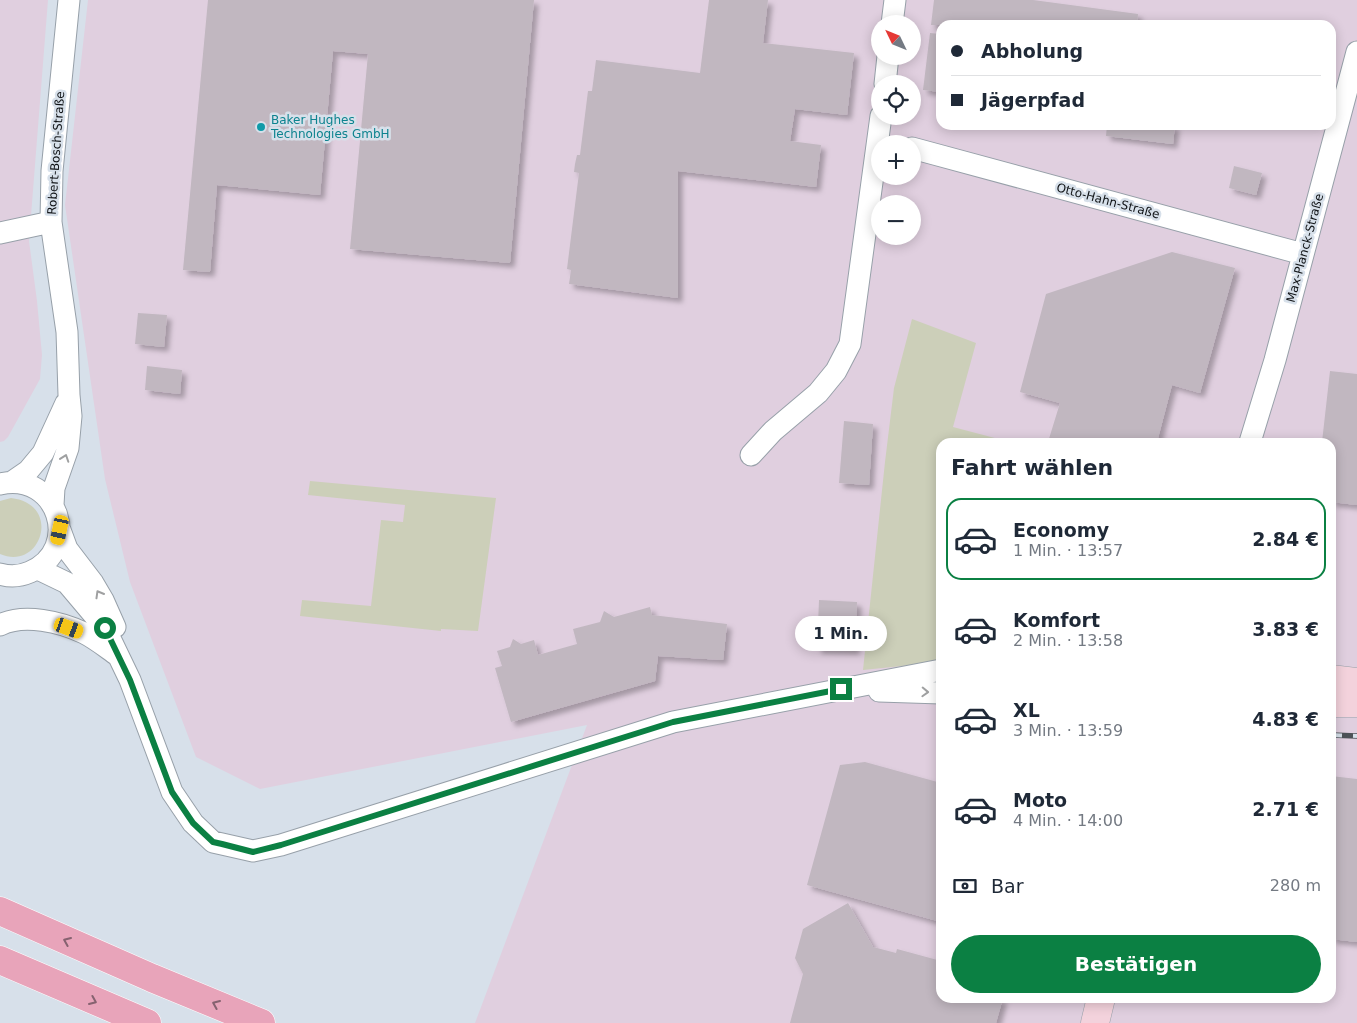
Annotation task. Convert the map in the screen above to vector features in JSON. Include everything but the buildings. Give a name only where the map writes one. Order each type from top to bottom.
[{"type":"main road","points":[[1336,680],[1357,682]]},
{"type":"main road","points":[[1336,703],[1357,704]]},
{"type":"main road","points":[[0,911],[152,978],[261,1023]]},
{"type":"main road","points":[[0,960],[147,1023]]},
{"type":"main road","points":[[1094,1023],[1100,1003]]},
{"type":"street","name":"Robert-Bosch-Straße","points":[[53,505],[54,488],[68,448],[71,416],[68,395],[67,332],[50,222],[52,171],[69,0]]},
{"type":"street","points":[[893,15],[895,0]]},
{"type":"street","name":"Max-Planck-Straße","points":[[1251,438],[1275,360],[1357,52]]},
{"type":"street","name":"Otto-Hahn-Straße","points":[[921,150],[1303,254]]},
{"type":"street","points":[[751,455],[773,431],[818,392],[836,371],[850,344],[878,185]]},
{"type":"street","points":[[0,233],[50,222]]},
{"type":"street","name":"Robert-Bosch-Straße","points":[[6,483],[28,471],[43,453],[60,418],[68,395]]},
{"type":"street","points":[[6,483],[24,483],[36,488],[46,495],[53,505],[67,549],[103,600],[116,629],[120,656]]},
{"type":"street","points":[[2,576],[16,576],[38,568],[49,558],[56,545],[60,530]]},
{"type":"street","points":[[38,568],[68,583],[105,628],[120,656],[149,727],[172,792],[193,823],[213,842],[253,852],[281,845],[673,722],[936,671]]},
{"type":"street","points":[[0,625],[24,619],[54,623],[84,633],[120,656]]},
{"type":"street","points":[[841,689],[936,692]]},
{"type":"shaded area","points":[[0,0],[48,0],[29,241],[42,355],[40,379],[8,437],[0,442]]},
{"type":"shaded area","points":[[88,0],[1357,0],[1357,1023],[475,1023],[587,725],[260,789],[196,757],[130,582],[105,479],[65,205]]},
{"type":"green space","points":[[912,319],[976,343],[953,427],[995,438],[936,438],[936,663],[863,670],[885,462],[894,388]]},
{"type":"green space","points":[[310,481],[496,498],[478,631],[441,629],[441,631],[300,616],[302,600],[371,606],[381,520],[403,522],[405,505],[308,495]]},
{"type":"green space","points":[[11,498],[27,503],[37,512],[41,523],[40,535],[35,546],[26,554],[14,557],[0,554],[0,501]]},
{"type":"railway","points":[[1336,735],[1357,736]]},
{"type":"place","name":"Baker Hughes Technologies GmbH","points":[[261,127]]},
{"type":"route","points":[[105,628],[130,680],[172,792],[193,823],[213,842],[253,852],[281,845],[673,722],[841,689]]}]
